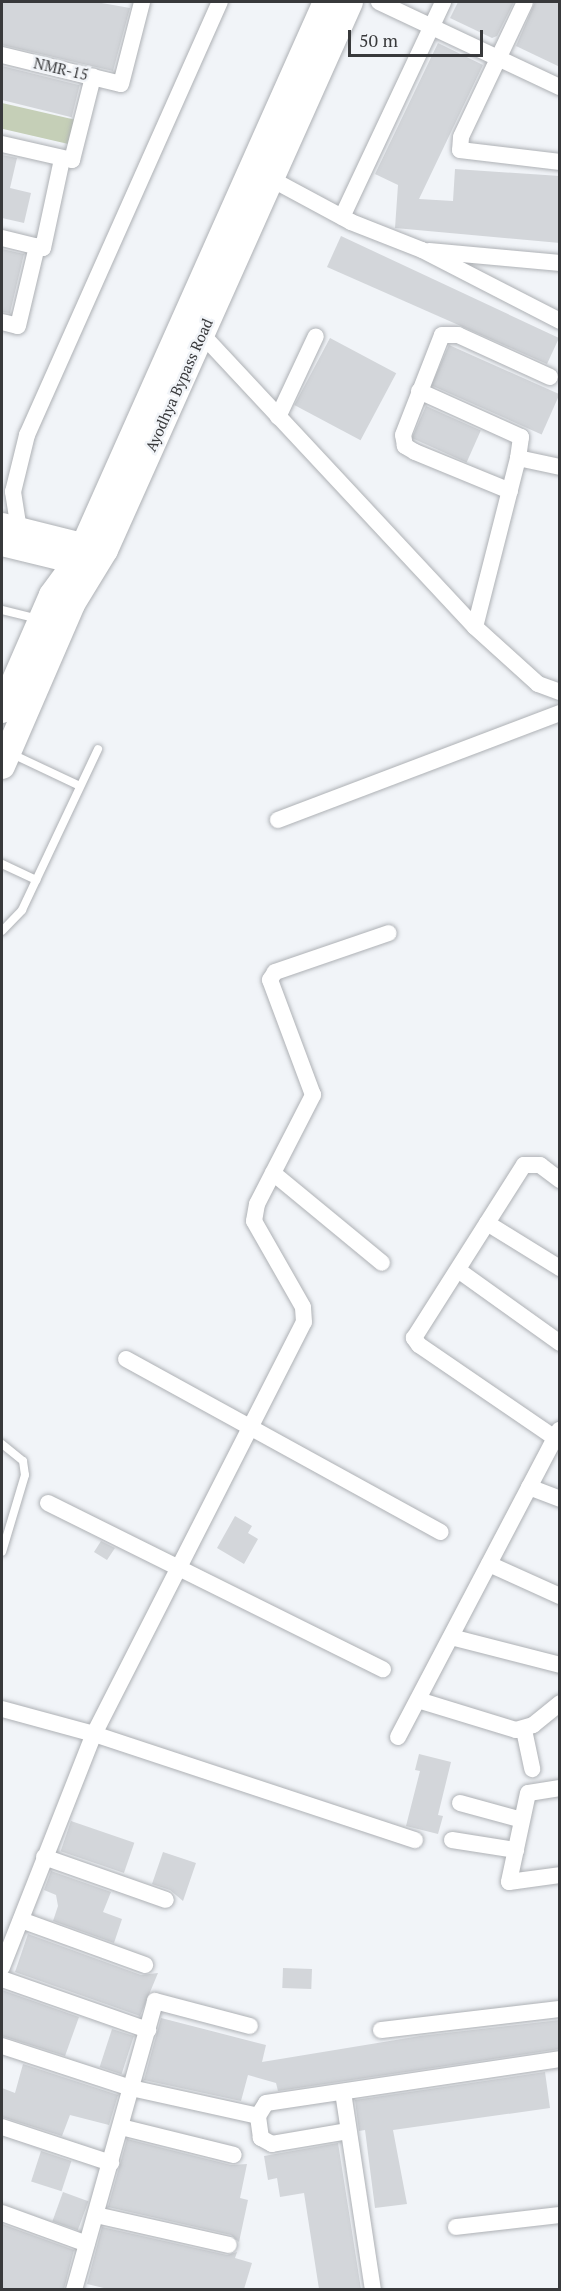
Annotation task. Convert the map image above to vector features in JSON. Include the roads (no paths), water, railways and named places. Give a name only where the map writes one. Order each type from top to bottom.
[{"type":"main road","name":"Ayodhya Bypass Road","points":[[262,174],[326,2]]},
{"type":"main road","name":"Ayodhya Bypass Road","points":[[3,756],[262,174],[350,2]]},
{"type":"main road","name":"Ayodhya Bypass Road","points":[[2,710],[52,595],[91,556]]},
{"type":"street","name":"NMR-15","points":[[2,55],[121,84],[142,2]]},
{"type":"street","points":[[91,556],[11,537],[13,492],[27,435],[220,2]]},
{"type":"street","points":[[379,2],[499,56],[560,87]]},
{"type":"street","points":[[342,217],[442,2]]},
{"type":"street","points":[[525,2],[461,136],[460,150],[560,162]]},
{"type":"street","points":[[2,322],[18,326],[93,77]]},
{"type":"street","points":[[2,144],[67,159]]},
{"type":"street","points":[[262,174],[342,217],[422,250],[560,321]]},
{"type":"street","points":[[2,238],[40,247]]},
{"type":"street","points":[[422,250],[560,263]]},
{"type":"street","points":[[194,327],[475,627],[538,684],[560,692]]},
{"type":"street","points":[[510,491],[405,446],[403,435],[442,335],[449,333],[550,376]]},
{"type":"street","points":[[278,417],[316,336]]},
{"type":"street","points":[[419,391],[521,437],[518,458],[475,627]]},
{"type":"street","points":[[518,458],[560,467]]},
{"type":"street","points":[[278,820],[560,713]]},
{"type":"street","points":[[2,1967],[94,1734],[304,1322],[303,1306],[254,1221],[257,1204],[313,1095],[270,980],[275,972],[389,933]]},
{"type":"street","points":[[398,1737],[557,1433],[419,1345],[414,1338],[524,1165],[540,1165],[560,1180]]},
{"type":"street","points":[[273,1173],[382,1263]]},
{"type":"street","points":[[487,1223],[560,1268]]},
{"type":"street","points":[[458,1270],[560,1343]]},
{"type":"street","points":[[126,1359],[441,1532]]},
{"type":"street","points":[[529,1487],[560,1499]]},
{"type":"street","points":[[48,1503],[383,1669]]},
{"type":"street","points":[[489,1564],[560,1596]]},
{"type":"street","points":[[451,1637],[560,1665]]},
{"type":"street","points":[[418,1700],[524,1730]]},
{"type":"street","points":[[524,1730],[560,1703]]},
{"type":"street","points":[[2,1709],[94,1734],[415,1840]]},
{"type":"street","points":[[524,1730],[532,1769]]},
{"type":"street","points":[[560,1788],[528,1793],[509,1882],[560,1875]]},
{"type":"street","points":[[460,1803],[522,1820]]},
{"type":"street","points":[[452,1840],[516,1850]]},
{"type":"street","points":[[44,1857],[166,1900]]},
{"type":"street","points":[[21,1920],[145,1965]]},
{"type":"street","points":[[2,1979],[148,2030]]},
{"type":"street","points":[[74,2289],[155,2001],[250,2026]]},
{"type":"street","points":[[381,2030],[560,2009]]},
{"type":"street","points":[[2,2046],[131,2088],[258,2116]]},
{"type":"street","points":[[348,2131],[272,2144],[261,2138],[258,2116],[266,2103],[560,2059]]},
{"type":"street","points":[[343,2092],[374,2289]]},
{"type":"street","points":[[2,2127],[111,2163]]},
{"type":"street","points":[[121,2127],[234,2155]]},
{"type":"street","points":[[2,2213],[87,2244]]},
{"type":"street","points":[[96,2215],[229,2245]]},
{"type":"street","points":[[456,2227],[560,2215]]},
{"type":"lane","points":[[2,610],[40,620]]},
{"type":"lane","points":[[2,931],[17,916],[36,880],[98,749]]},
{"type":"lane","points":[[3,756],[80,786]]},
{"type":"lane","points":[[2,864],[36,880]]},
{"type":"lane","points":[[2,1444],[23,1461],[25,1475],[2,1552]]}]
